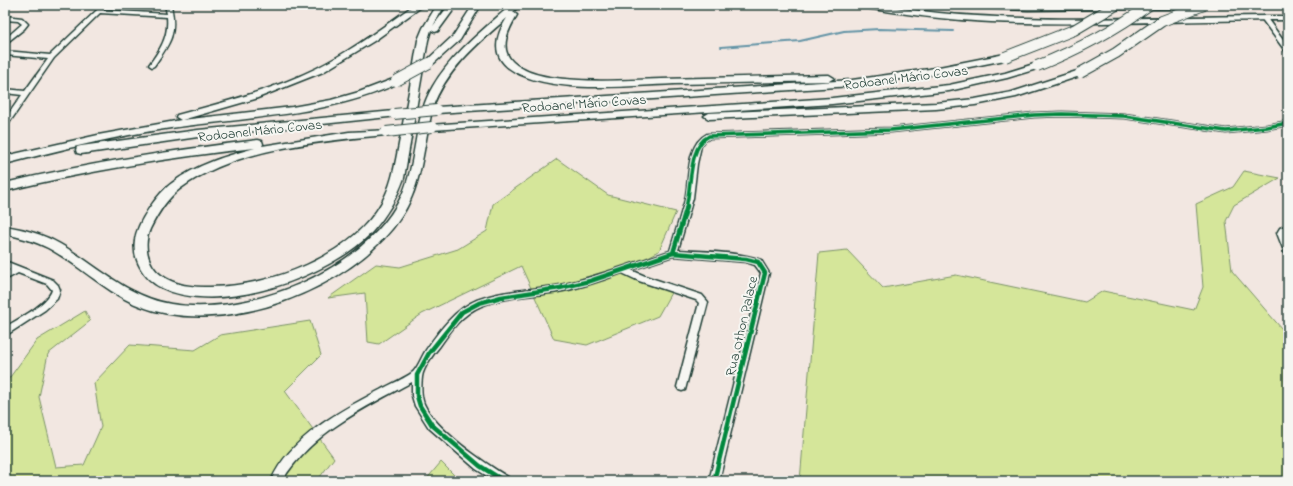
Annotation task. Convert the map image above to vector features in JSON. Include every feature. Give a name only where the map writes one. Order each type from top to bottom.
[{"type":"highway","points":[[120,134],[154,122],[237,102],[301,79],[364,44],[420,5]]},
{"type":"highway","points":[[425,62],[423,40],[427,28],[441,5]]},
{"type":"highway","points":[[349,135],[264,150],[228,159],[204,169],[176,186],[164,197],[147,219],[141,238],[141,252],[150,273],[158,280],[180,290],[214,292],[238,291],[274,283],[319,265],[347,246],[368,228],[380,214],[394,190],[404,152],[413,93],[425,62],[434,30],[453,5]]},
{"type":"highway","points":[[5,160],[120,134],[191,122],[260,114],[330,103],[372,91],[413,73],[457,38],[477,5]]},
{"type":"highway","points":[[5,230],[37,238],[55,247],[116,287],[140,300],[158,307],[204,311],[236,309],[262,303],[286,294],[315,280],[353,258],[370,245],[397,215],[408,194],[415,173],[427,110],[436,88],[455,63],[516,5]]},
{"type":"highway","points":[[522,5],[504,27],[500,43],[505,58],[513,66],[525,73],[540,78],[576,82],[608,82],[910,77]]},
{"type":"highway","points":[[977,5],[1028,7],[1198,5]]},
{"type":"highway","name":"Rodoanel Mário Covas","points":[[5,167],[76,151],[160,138],[273,125],[437,110],[796,88],[910,77],[1006,57],[1074,30],[1116,5]]},
{"type":"highway","name":"Rodoanel Mário Covas","points":[[5,187],[76,171],[177,154],[349,135],[432,127],[730,106],[776,105],[949,88],[1007,75],[1066,55],[1113,30],[1149,5]]},
{"type":"highway","points":[[540,120],[682,117],[936,106],[975,102],[1013,95],[1047,86],[1080,73],[1116,53],[1162,21],[1204,5]]},
{"type":"main road","points":[[860,5],[942,17],[990,20],[1151,21],[1211,18],[1288,18]]},
{"type":"street","points":[[152,65],[166,45],[172,29],[168,5]]},
{"type":"street","points":[[5,124],[52,57],[100,8],[171,16]]},
{"type":"street","points":[[5,18],[20,20],[25,24],[5,42]]},
{"type":"street","points":[[1264,18],[1288,51]]},
{"type":"street","points":[[1279,37],[1288,38]]},
{"type":"street","points":[[5,53],[52,57]]},
{"type":"street","points":[[5,92],[28,93]]},
{"type":"street","points":[[504,481],[480,466],[432,425],[420,406],[417,396],[417,375],[429,353],[455,320],[470,307],[479,303],[501,297],[560,288],[623,270],[672,253],[689,198],[693,164],[698,146],[703,139],[710,136],[891,130],[947,126],[1062,114],[1124,116],[1226,131],[1267,127],[1288,123]]},
{"type":"street","points":[[1288,228],[1283,230],[1281,233],[1288,251]]},
{"type":"street","name":"Rua Othon Palace","points":[[672,253],[746,258],[758,262],[765,273],[714,481]]},
{"type":"street","points":[[5,264],[50,282],[55,287],[56,292],[53,298],[44,306],[5,332]]},
{"type":"street","points":[[5,277],[18,269]]},
{"type":"street","points":[[623,270],[642,279],[699,297],[704,302],[682,387]]},
{"type":"street","points":[[276,481],[291,457],[320,430],[366,402],[417,375]]},
{"type":"green space","points":[[557,159],[608,195],[676,212],[659,251],[628,268],[637,279],[672,291],[658,316],[587,345],[554,339],[521,266],[422,314],[379,344],[368,342],[365,293],[328,298],[376,264],[400,267],[458,249],[487,231],[493,204]]},
{"type":"green space","points":[[1244,171],[1280,178],[1234,205],[1226,221],[1232,271],[1288,336],[1288,481],[800,481],[819,253],[847,250],[883,288],[956,275],[1085,302],[1103,291],[1194,310],[1203,287],[1196,204],[1233,187]]},
{"type":"green space","points":[[85,311],[90,321],[48,354],[39,397],[56,467],[84,465],[101,427],[94,383],[130,345],[195,350],[220,335],[310,321],[321,355],[285,391],[334,458],[317,481],[5,481],[5,384],[37,340]]},
{"type":"green space","points":[[441,462],[460,481],[425,481]]},
{"type":"waterway","points":[[721,47],[800,41],[844,31],[879,29],[953,31]]},
{"type":"cycle path","points":[[673,253],[689,198],[693,164],[698,146],[703,139],[709,136],[891,130],[1034,115],[1062,114],[1124,116],[1226,131],[1267,127],[1288,123]]},
{"type":"cycle path","points":[[504,481],[480,466],[432,425],[420,406],[417,396],[417,375],[429,353],[462,312],[479,303],[501,297],[560,288],[590,281],[673,253],[746,259],[758,262],[765,273],[714,481]]}]
